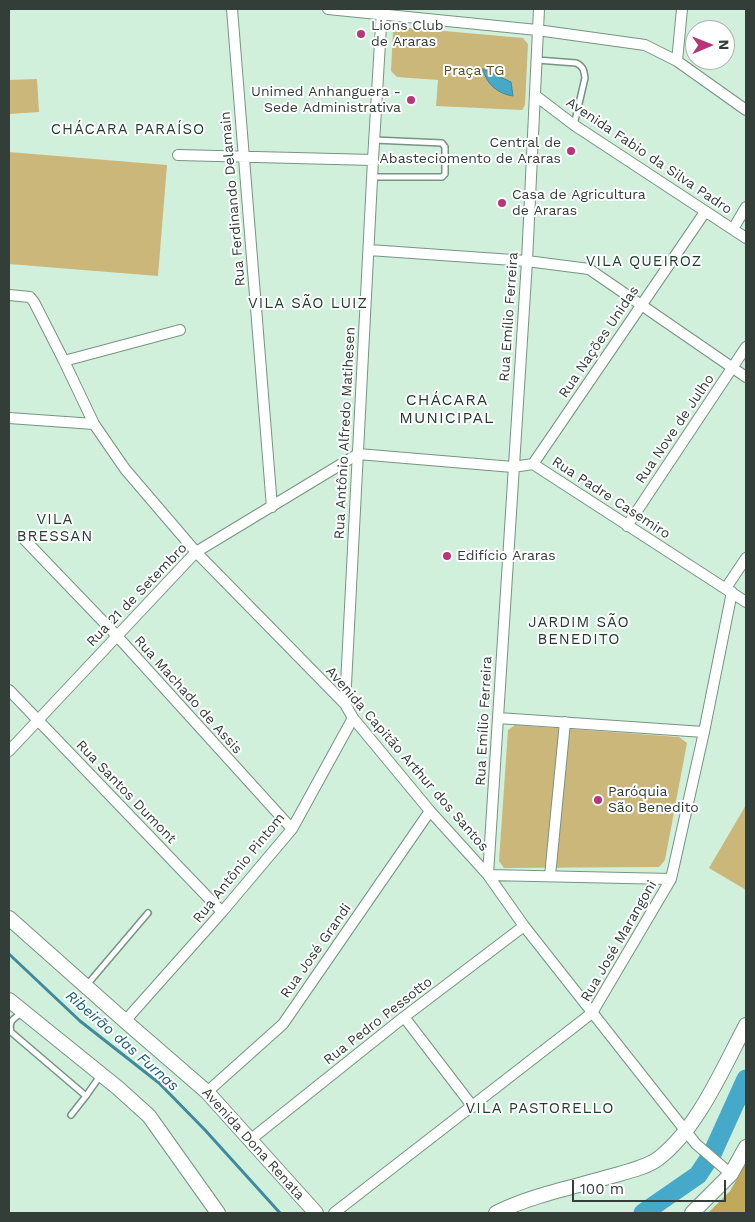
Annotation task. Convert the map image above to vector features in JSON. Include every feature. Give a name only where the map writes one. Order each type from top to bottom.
[{"type":"main road","name":"Avenida Dona Renata","points":[[9,918],[207,1092],[316,1213]]},
{"type":"main road","points":[[9,1000],[149,1116],[218,1213]]},
{"type":"main road","points":[[496,1213],[546,1195],[632,1170],[658,1160],[686,1132],[746,1025]]},
{"type":"main road","points":[[692,1213],[731,1174],[746,1147]]},
{"type":"street","name":"Rua Ferdinando Delamain","points":[[232,9],[272,508]]},
{"type":"street","points":[[328,9],[382,11],[645,45],[677,61],[746,110]]},
{"type":"street","name":"Rua Emílio Ferreira","points":[[488,875],[536,96],[539,9]]},
{"type":"street","points":[[677,61],[682,9]]},
{"type":"street","name":"Rua Antônio Alfredo Matihesen","points":[[345,704],[372,160],[382,11]]},
{"type":"street","name":"Avenida Fabio da Silva Padro","points":[[536,96],[574,124],[746,238]]},
{"type":"street","points":[[178,155],[372,160]]},
{"type":"street","points":[[733,229],[746,207]]},
{"type":"street","name":"Rua Nações Unidas","points":[[533,464],[705,212]]},
{"type":"street","points":[[369,250],[526,261],[589,269],[746,377]]},
{"type":"street","name":"Avenida Capitão Arthur dos Santos","points":[[9,295],[30,297],[64,360],[94,424],[125,470],[196,552],[345,704],[353,718],[430,811],[488,875],[524,926],[686,1132],[696,1144],[731,1174]]},
{"type":"street","points":[[64,360],[180,330]]},
{"type":"street","name":"Rua Nove de Julho","points":[[627,526],[746,347]]},
{"type":"street","points":[[9,418],[94,424]]},
{"type":"street","name":"Rua 21 de Setembro","points":[[9,751],[196,552],[272,508],[358,454]]},
{"type":"street","name":"Rua Padre Casemiro","points":[[358,454],[513,467],[533,464],[746,602]]},
{"type":"street","name":"Rua Machado de Assis","points":[[22,537],[116,636],[292,829]]},
{"type":"street","points":[[729,590],[746,558]]},
{"type":"street","name":"Rua José Marangoni","points":[[334,1213],[592,1013],[671,879],[704,732],[729,590]]},
{"type":"street","name":"Rua Santos Dumont","points":[[9,690],[222,912]]},
{"type":"street","name":"Rua Antônio Pintom","points":[[125,1021],[222,912],[292,829],[353,718]]},
{"type":"street","points":[[498,718],[704,732]]},
{"type":"street","points":[[550,876],[565,722]]},
{"type":"street","name":"Rua José Grandi","points":[[207,1092],[283,1024],[430,811]]},
{"type":"street","points":[[488,875],[671,879]]},
{"type":"street","name":"Rua Pedro Pessotto","points":[[250,1140],[404,1017],[524,926]]},
{"type":"street","points":[[404,1017],[473,1107]]},
{"type":"lane","points":[[537,60],[576,63],[584,71],[585,78],[574,124]]},
{"type":"lane","points":[[372,177],[442,177],[445,174],[445,147],[442,143],[374,140]]},
{"type":"lane","points":[[86,986],[148,913]]},
{"type":"lane","points":[[23,1012],[11,1021],[9,1026],[11,1032],[86,1096]]},
{"type":"lane","points":[[71,1115],[100,1075]]},
{"type":"green space","name":"Praça TG","points":[[399,27],[523,38],[528,44],[525,105],[522,110],[436,106],[438,80],[397,77],[391,71],[393,31]]},
{"type":"green space","points":[[37,79],[39,112],[9,114],[9,80]]},
{"type":"green space","points":[[9,152],[167,165],[158,276],[9,264]]},
{"type":"green space","points":[[515,725],[679,737],[687,743],[665,860],[659,867],[504,868],[499,861],[508,730]]},
{"type":"green space","points":[[746,805],[746,890],[709,868]]},
{"type":"shaded area","points":[[746,1163],[746,1213],[708,1213],[730,1191]]},
{"type":"water","points":[[483,69],[511,82],[513,96],[498,91],[490,84]]},
{"type":"waterway","name":"Ribeirão das Furnas","points":[[9,954],[80,1021],[159,1083],[205,1130],[280,1213]]},
{"type":"waterway","points":[[643,1213],[698,1175],[712,1154],[746,1079]]},
{"type":"place","name":"Lions Club de Araras","points":[[361,34]]},
{"type":"place","name":"Unimed Anhanguera - Sede Administrativa","points":[[411,100]]},
{"type":"place","name":"Central de Abasteciomento de Araras","points":[[571,151]]},
{"type":"place","name":"Casa de Agricultura de Araras","points":[[502,203]]},
{"type":"place","name":"Edifício Araras","points":[[447,556]]},
{"type":"place","name":"Paróquia São Benedito","points":[[598,800]]},
{"type":"district","name":"CHÁCARA PARAÍSO","points":[[128,130]]},
{"type":"district","name":"VILA QUEIROZ","points":[[644,262]]},
{"type":"district","name":"VILA SÃO LUIZ","points":[[308,304]]},
{"type":"district","name":"CHÁCARA MUNICIPAL","points":[[447,409]]},
{"type":"district","name":"VILA BRESSAN","points":[[55,528]]},
{"type":"district","name":"JARDIM SÃO BENEDITO","points":[[579,632]]},
{"type":"district","name":"VILA PASTORELLO","points":[[540,1109]]}]
